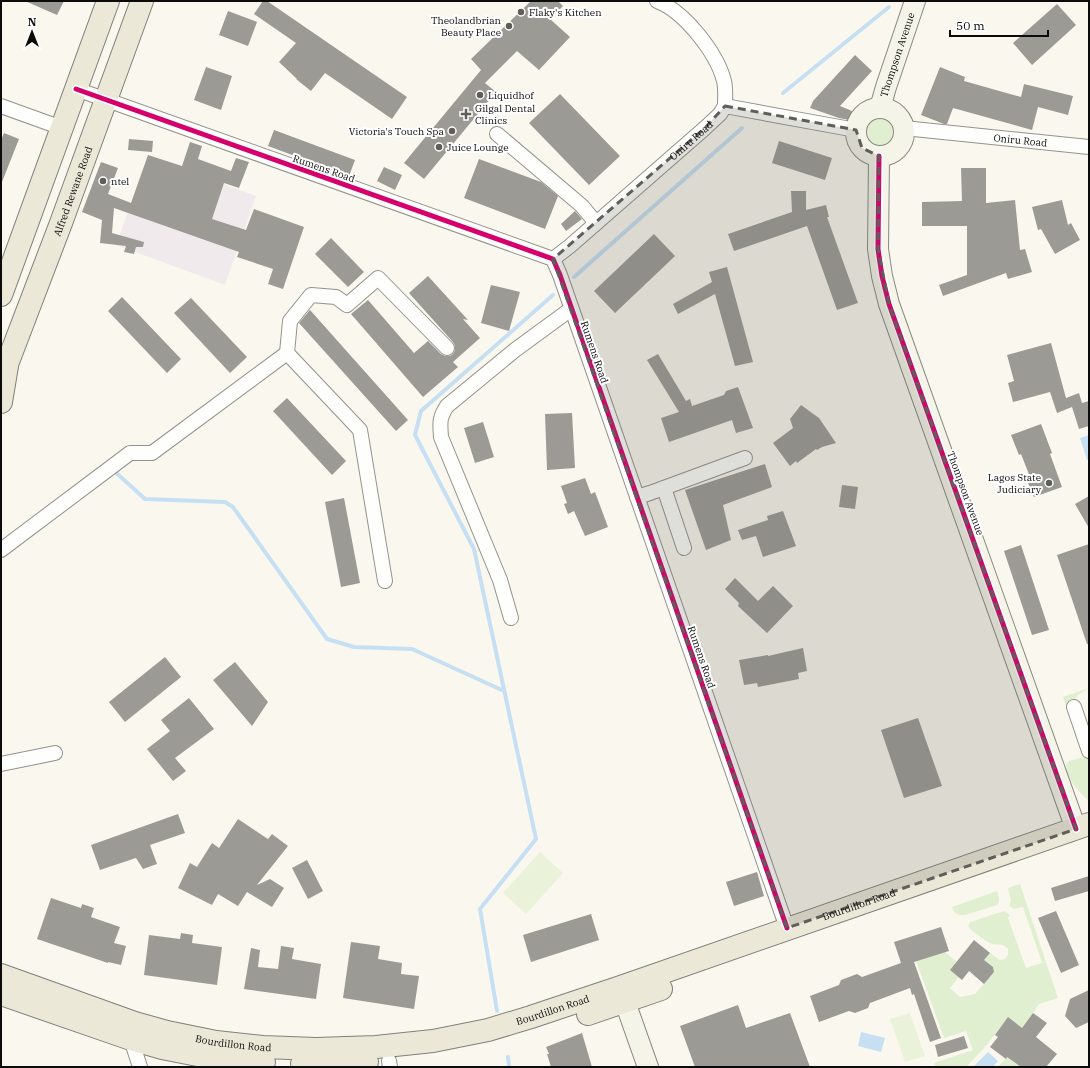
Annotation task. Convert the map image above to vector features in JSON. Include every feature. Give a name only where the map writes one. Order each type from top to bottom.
[{"type":"main road","points":[[1,295],[108,1]]},
{"type":"main road","name":"Alfred Rewane Road","points":[[1,402],[4,371],[61,223],[142,1]]},
{"type":"main road","name":"Bourdillon Road","points":[[1,975],[133,1031],[162,1048],[218,1059],[272,1063],[389,1064],[491,1044],[537,1030],[787,928],[1085,831]]},
{"type":"main road","name":"Bourdillon Road","points":[[1,994],[133,1031],[167,1032],[216,1042],[263,1047],[316,1050],[376,1047],[433,1041],[488,1030],[531,1017],[621,995],[793,941],[1085,831]]},
{"type":"street","points":[[656,1],[664,4],[681,16],[697,33],[712,54],[724,82],[725,106],[856,130]]},
{"type":"street","name":"Thompson Avenue","points":[[880,108],[915,1]]},
{"type":"street","name":"Rumens Road","points":[[76,89],[553,259],[560,275],[787,928]]},
{"type":"street","points":[[1,106],[62,128]]},
{"type":"street","name":"Oniru Road","points":[[553,259],[570,246],[705,128],[720,114],[725,106]]},
{"type":"street","points":[[873,109],[888,109],[902,120],[904,128],[904,137],[901,145],[888,155],[879,156],[870,154],[862,148],[857,139],[856,130],[861,117],[866,112],[873,109]]},
{"type":"street","name":"Oniru Road","points":[[904,128],[1089,147]]},
{"type":"street","points":[[497,134],[582,206],[596,223]]},
{"type":"street","name":"Thompson Avenue","points":[[879,156],[878,249],[882,276],[889,304],[1085,831]]},
{"type":"street","points":[[1,550],[130,453],[152,453],[287,353],[290,321],[311,295],[336,297],[347,305],[378,278],[447,348]]},
{"type":"street","points":[[511,618],[500,580],[441,437],[441,414],[446,406],[504,359],[571,309]]},
{"type":"street","points":[[287,353],[360,430],[385,581]]},
{"type":"street","points":[[637,497],[745,458]]},
{"type":"street","points":[[664,488],[684,548]]},
{"type":"street","points":[[1074,707],[1089,751]]},
{"type":"street","points":[[1,764],[55,753]]},
{"type":"street","points":[[621,995],[648,1067]]},
{"type":"street","points":[[133,1031],[140,1067]]},
{"type":"highlighted area","points":[[725,106],[856,130],[862,148],[879,156],[878,249],[889,304],[1076,829],[787,928],[553,259],[705,128]]},
{"type":"shaded area","points":[[148,156],[256,196],[225,285],[116,245]]},
{"type":"green space","points":[[877,115],[883,115],[887,116],[894,122],[897,132],[896,139],[890,146],[883,149],[877,149],[873,148],[866,142],[863,135],[863,129],[864,125],[870,118]]},
{"type":"green space","points":[[1089,688],[1078,695],[1073,701],[1089,754],[1089,802],[1073,784],[1067,774],[1067,763],[1083,757],[1063,697]]},
{"type":"green space","points":[[540,852],[563,873],[526,914],[503,893]]},
{"type":"green space","points":[[1020,884],[1058,998],[1039,1004],[1022,1028],[1008,1018],[985,1047],[968,1065],[969,1067],[935,1067],[934,1063],[973,1050],[966,1031],[944,1038],[916,961],[945,952],[957,962],[959,977],[950,988],[960,997],[975,994],[994,972],[993,967],[984,960],[990,953],[1000,960],[1005,959],[1008,955],[1008,949],[1002,945],[990,943],[968,926],[970,922],[1004,911],[1010,915],[1008,918],[1026,968],[1042,963],[1023,907],[1014,909],[1009,906],[1011,900],[1008,888]]},
{"type":"green space","points":[[997,891],[999,902],[997,905],[965,915],[955,913],[952,907]]},
{"type":"green space","points":[[910,1013],[925,1056],[905,1062],[890,1019]]},
{"type":"green space","points":[[1007,1057],[1021,1067],[998,1067]]},
{"type":"water","points":[[1089,435],[1089,459],[1087,460],[1080,438]]},
{"type":"water","points":[[861,1032],[885,1038],[881,1052],[858,1046]]},
{"type":"water","points":[[988,1052],[998,1061],[993,1067],[975,1067],[974,1066]]},
{"type":"building","points":[[25,1],[64,1],[57,15]]},
{"type":"building","points":[[263,1],[267,1],[407,97],[392,119],[325,73],[311,91],[296,79],[279,62],[296,43],[254,14]]},
{"type":"building","points":[[531,1],[558,1],[563,6],[550,19],[570,37],[539,70],[517,51],[485,83],[496,92],[424,179],[404,163],[481,70],[471,59]]},
{"type":"building","points":[[1057,4],[1076,25],[1032,65],[1013,43]]},
{"type":"building","points":[[228,11],[257,22],[248,46],[219,35]]},
{"type":"building","points":[[855,55],[872,71],[840,106],[852,111],[849,120],[810,108],[813,101]]},
{"type":"building","points":[[206,67],[232,76],[221,110],[194,100]]},
{"type":"building","points":[[940,67],[965,77],[964,81],[1021,97],[1024,84],[1073,96],[1068,115],[1038,107],[1032,130],[953,108],[947,124],[944,124],[921,115]]},
{"type":"building","points":[[560,94],[620,156],[589,185],[529,123]]},
{"type":"building","points":[[274,130],[355,160],[349,176],[268,146]]},
{"type":"building","points":[[4,133],[19,139],[2,182],[1,140]]},
{"type":"building","points":[[129,139],[153,141],[152,152],[128,150]]},
{"type":"building","points":[[779,141],[832,158],[825,180],[772,163]]},
{"type":"building","points":[[190,142],[202,146],[198,159],[231,171],[236,158],[249,162],[239,188],[224,183],[212,219],[246,230],[254,209],[304,227],[283,289],[268,284],[273,269],[237,257],[239,252],[114,208],[112,233],[144,242],[143,247],[136,247],[134,254],[124,252],[126,246],[100,243],[102,220],[82,212],[101,162],[118,168],[108,194],[131,203],[148,155],[182,166]]},
{"type":"building","points":[[479,159],[541,182],[558,196],[545,229],[464,198]]},
{"type":"building","points":[[384,167],[402,175],[395,190],[377,181]]},
{"type":"building","points":[[961,168],[986,168],[986,203],[1015,200],[1020,250],[1025,249],[1032,272],[1008,279],[1006,273],[943,296],[939,285],[967,275],[967,226],[922,226],[922,202],[962,201]]},
{"type":"building","points":[[791,191],[806,191],[806,210],[826,205],[829,217],[827,217],[858,303],[837,310],[807,226],[734,251],[728,234],[792,212]]},
{"type":"building","points":[[1062,200],[1068,225],[1071,223],[1080,240],[1055,254],[1041,229],[1038,230],[1032,207]]},
{"type":"building","points":[[575,211],[582,219],[566,231],[561,224]]},
{"type":"building","points":[[654,234],[675,256],[615,313],[594,291]]},
{"type":"building","points":[[331,238],[364,272],[348,287],[315,254]]},
{"type":"building","points":[[727,267],[753,362],[735,366],[715,294],[678,314],[673,304],[712,282],[709,272]]},
{"type":"building","points":[[428,276],[468,320],[463,319],[480,338],[453,362],[458,367],[423,397],[351,314],[368,300],[414,353],[428,341],[441,354],[450,356],[455,350],[453,342],[409,293]]},
{"type":"building","points":[[491,285],[520,292],[509,331],[481,323]]},
{"type":"building","points":[[122,297],[181,359],[167,373],[108,311]]},
{"type":"building","points":[[191,298],[247,357],[230,373],[174,313]]},
{"type":"building","points":[[310,310],[408,420],[396,431],[299,323]]},
{"type":"building","points":[[1051,343],[1066,398],[1079,393],[1082,403],[1089,401],[1089,426],[1079,429],[1072,407],[1057,413],[1050,392],[1013,402],[1008,383],[1014,381],[1007,355]]},
{"type":"building","points":[[658,354],[686,401],[690,399],[692,406],[724,395],[726,391],[738,387],[753,428],[736,433],[732,420],[669,442],[661,418],[679,412],[647,360]]},
{"type":"building","points":[[287,398],[346,461],[332,475],[273,411]]},
{"type":"building","points":[[801,405],[819,418],[836,443],[817,450],[816,449],[797,463],[796,461],[790,466],[773,443],[793,428],[790,419]]},
{"type":"building","points":[[572,413],[575,468],[547,470],[545,414]]},
{"type":"building","points":[[483,422],[494,457],[475,463],[464,428]]},
{"type":"building","points":[[1041,424],[1052,453],[1050,454],[1062,487],[1034,497],[1028,483],[1032,482],[1021,454],[1019,455],[1011,435]]},
{"type":"building","points":[[765,464],[772,487],[723,505],[731,540],[706,550],[685,490]]},
{"type":"building","points":[[585,478],[591,494],[595,492],[608,527],[585,536],[574,511],[568,514],[564,504],[567,503],[561,486]]},
{"type":"building","points":[[842,485],[858,487],[855,509],[839,507]]},
{"type":"building","points":[[1089,496],[1089,528],[1075,504]]},
{"type":"building","points":[[344,498],[360,583],[341,587],[325,502]]},
{"type":"building","points":[[783,511],[796,546],[763,557],[756,536],[742,540],[738,530],[768,520],[767,516]]},
{"type":"building","points":[[1089,544],[1089,644],[1087,644],[1057,555]]},
{"type":"building","points":[[1021,545],[1049,630],[1032,635],[1004,551]]},
{"type":"building","points":[[735,578],[758,601],[773,586],[793,606],[767,633],[738,606],[739,603],[725,589]]},
{"type":"building","points":[[803,648],[807,671],[798,673],[799,679],[758,687],[757,683],[744,685],[739,660],[768,656]]},
{"type":"building","points":[[165,657],[181,677],[125,722],[109,702]]},
{"type":"building","points":[[235,662],[268,702],[252,726],[213,680]]},
{"type":"building","points":[[189,698],[214,729],[175,758],[186,771],[173,781],[147,749],[170,731],[161,720]]},
{"type":"building","points":[[918,718],[942,786],[904,798],[881,730]]},
{"type":"building","points":[[178,814],[185,833],[150,845],[157,864],[143,869],[136,858],[100,870],[91,845]]},
{"type":"building","points":[[238,819],[268,839],[272,834],[288,846],[257,885],[270,879],[284,888],[272,907],[247,892],[238,906],[218,894],[212,905],[178,888],[190,863],[197,867],[212,843],[219,848]]},
{"type":"building","points":[[307,860],[323,891],[308,899],[292,868]]},
{"type":"building","points":[[757,872],[764,896],[734,906],[726,882]]},
{"type":"building","points":[[1089,876],[1089,891],[1055,901],[1051,888]]},
{"type":"building","points":[[51,898],[81,908],[82,904],[94,908],[91,917],[120,927],[114,943],[126,946],[121,965],[108,963],[37,939]]},
{"type":"building","points":[[1056,911],[1079,965],[1061,973],[1038,918]]},
{"type":"building","points":[[591,914],[599,940],[531,962],[523,935]]},
{"type":"building","points":[[941,927],[949,951],[914,962],[941,1038],[930,1042],[914,994],[912,995],[910,988],[870,1003],[868,1008],[855,1013],[849,1011],[819,1022],[810,996],[839,985],[841,980],[857,974],[862,977],[901,963],[894,942]]},
{"type":"building","points":[[181,933],[193,935],[192,943],[222,947],[217,985],[144,975],[149,935],[180,939]]},
{"type":"building","points":[[974,940],[990,953],[984,960],[993,967],[994,972],[984,984],[969,971],[962,980],[950,970]]},
{"type":"building","points":[[351,942],[380,946],[378,959],[402,963],[401,974],[419,976],[414,1009],[343,998]]},
{"type":"building","points":[[281,946],[294,948],[292,959],[321,964],[316,999],[244,989],[251,948],[260,950],[258,967],[278,969]]},
{"type":"building","points":[[1089,990],[1089,1022],[1076,1028],[1065,1016],[1070,999]]},
{"type":"building","points":[[738,1005],[746,1028],[790,1013],[810,1067],[695,1067],[680,1026]]},
{"type":"building","points":[[1033,1013],[1047,1023],[1036,1037],[1057,1054],[1046,1067],[1021,1067],[1007,1057],[1006,1059],[990,1047],[998,1037],[995,1035],[1008,1017],[1022,1028]]},
{"type":"building","points":[[582,1033],[592,1067],[551,1067],[547,1054],[549,1054],[546,1047]]},
{"type":"building","points":[[964,1036],[968,1048],[938,1057],[935,1045]]},
{"type":"waterway","points":[[783,93],[889,7]]},
{"type":"waterway","points":[[574,277],[742,128]]},
{"type":"waterway","points":[[497,1011],[480,909],[536,839],[474,549],[415,435],[421,411],[553,295]]},
{"type":"waterway","points":[[112,469],[145,499],[225,502],[233,507],[327,639],[354,647],[412,649],[504,691]]},
{"type":"waterway","points":[[508,1057],[509,1067]]},
{"type":"cycle path","points":[[76,89],[553,259],[560,275],[787,928]]},
{"type":"cycle path","points":[[879,156],[878,249],[882,276],[889,304],[1076,829]]},
{"type":"place","name":"Flaky's Kitchen","points":[[521,12]]},
{"type":"place","name":"Theolandbrian Beauty Place","points":[[509,26]]},
{"type":"place","name":"Liquidhof","points":[[480,95]]},
{"type":"place","name":"Gilgal Dental Clinics","points":[[466,114]]},
{"type":"place","name":"Victoria's Touch Spa","points":[[452,131]]},
{"type":"place","name":"Juice Lounge","points":[[439,147]]},
{"type":"place","name":"ntel","points":[[103,181]]},
{"type":"place","name":"Lagos State Judiciary","points":[[1049,483]]}]
